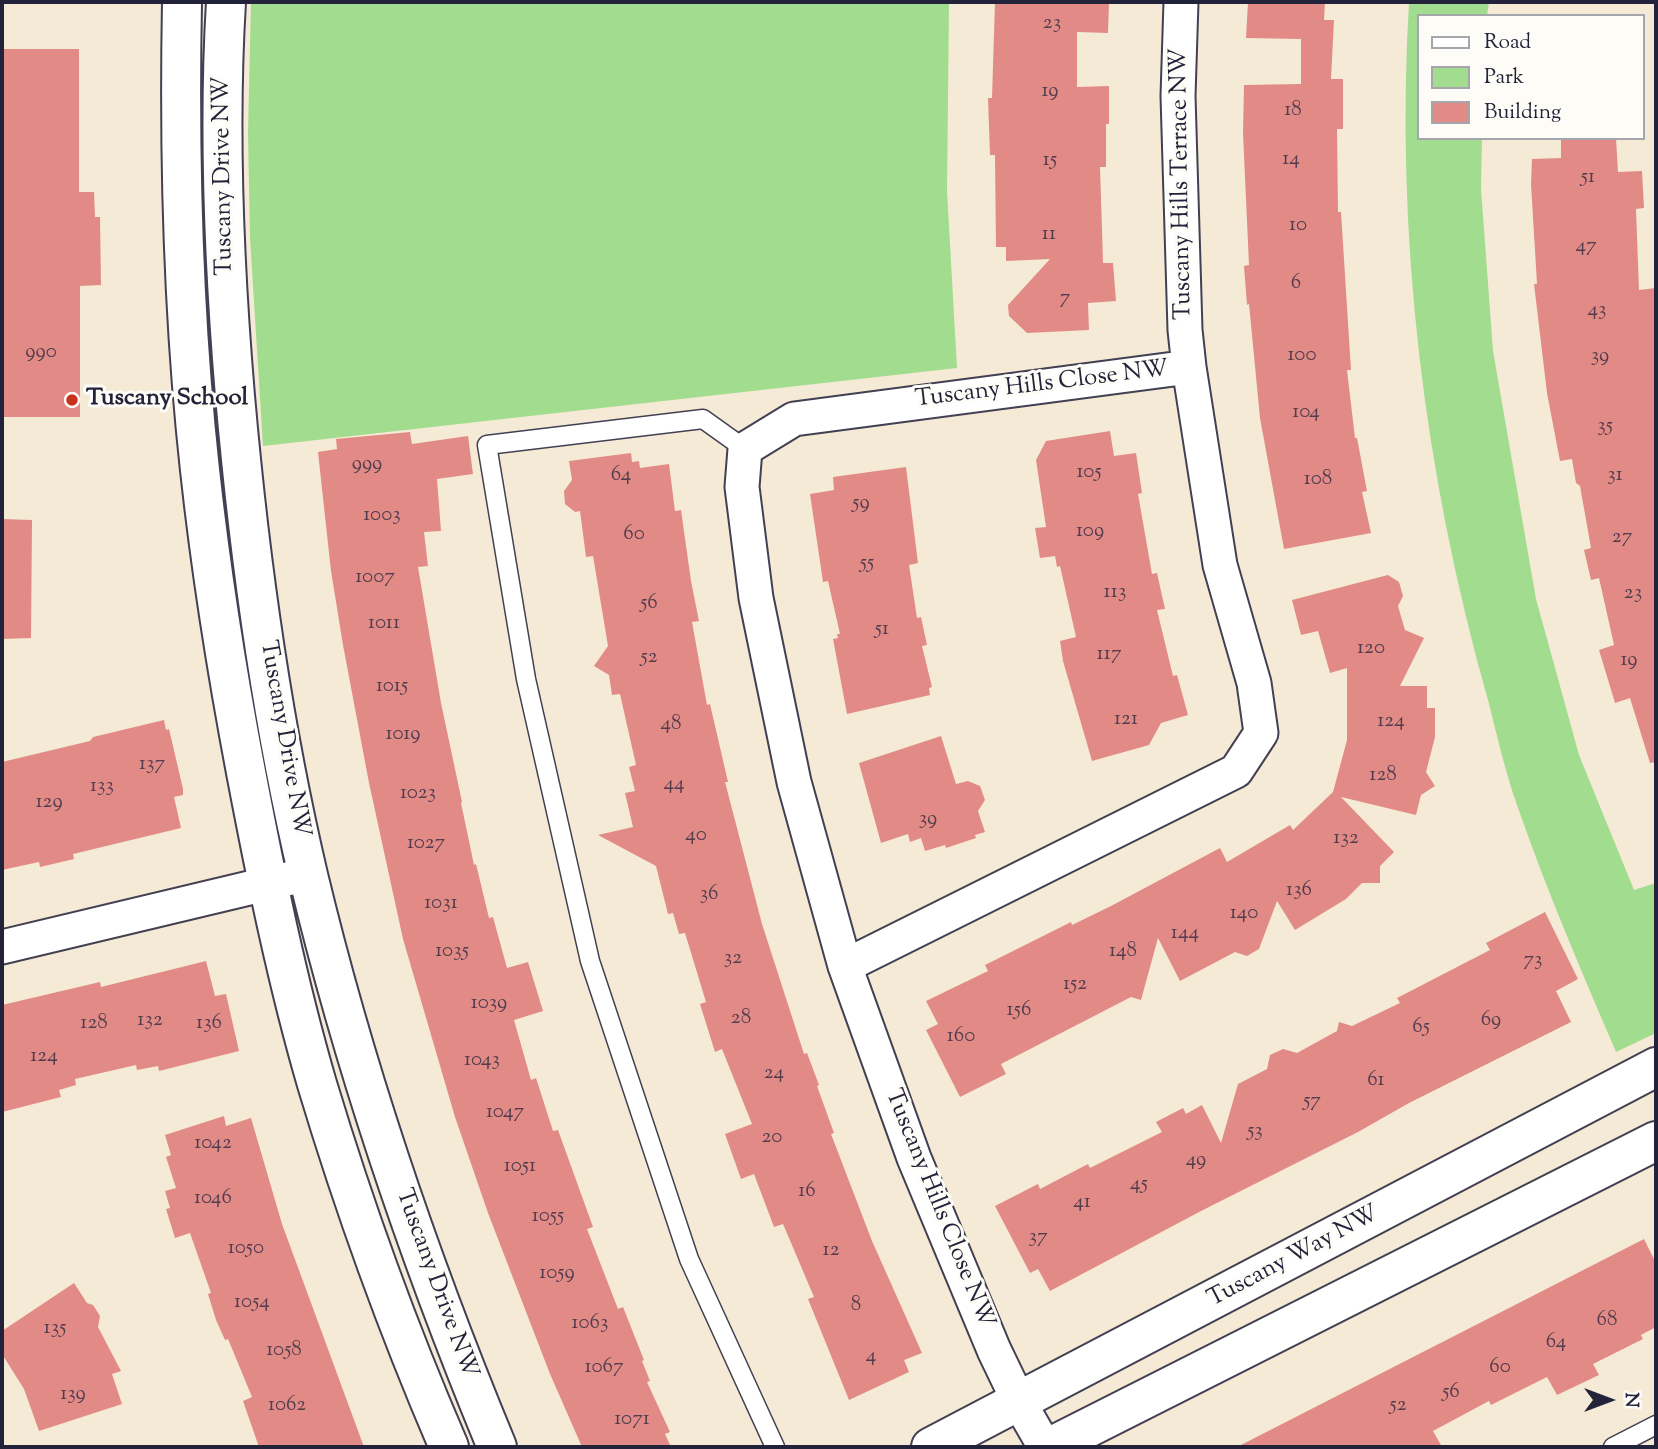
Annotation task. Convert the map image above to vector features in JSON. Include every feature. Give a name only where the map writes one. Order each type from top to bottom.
[{"type":"street","name":"Tuscany Drive NW","points":[[182,2],[184,251],[200,468],[229,679],[267,884],[310,1057],[380,1275],[449,1447]]},
{"type":"street","name":"Tuscany Drive NW","points":[[226,2],[223,51],[223,192],[230,333],[242,473],[259,608],[281,742],[308,874],[341,1003],[422,1256],[497,1447]]},
{"type":"street","name":"Tuscany Hills Terrace NW","points":[[1181,2],[1178,96],[1184,305],[1189,367]]},
{"type":"street","name":"Tuscany Hills Close NW","points":[[845,966],[1236,771],[1261,733],[1254,683],[1220,565],[1189,367],[794,418],[745,449],[742,487],[756,598],[794,782],[845,966],[914,1158],[995,1350],[1019,1402],[1047,1447]]},
{"type":"street","points":[[2,947],[308,874]]},
{"type":"street","name":"Tuscany Way NW","points":[[931,1447],[1656,1067]]},
{"type":"street","points":[[1047,1447],[1656,1141]]},
{"type":"lane","points":[[745,449],[703,419],[487,445],[526,679],[590,961],[689,1259],[775,1447]]},
{"type":"lane","points":[[1614,1447],[1656,1425]]},
{"type":"green space","points":[[251,2],[949,2],[947,191],[957,368],[263,446],[250,238],[248,133]]},
{"type":"green space","points":[[1409,2],[1489,2],[1487,14],[1416,14],[1416,140],[1482,140],[1481,189],[1493,351],[1536,599],[1579,755],[1634,890],[1656,883],[1656,1033],[1616,1052],[1552,898],[1513,792],[1466,615],[1447,529],[1419,354],[1406,178]]},
{"type":"building","points":[[995,2],[1109,2],[1108,33],[1077,32],[1077,87],[1109,86],[1106,167],[1100,167],[1103,263],[1113,263],[1116,301],[1088,303],[1089,330],[1027,333],[1009,316],[1008,305],[1050,259],[1006,261],[1006,247],[996,247],[995,155],[990,155],[988,98],[992,98]]},
{"type":"building","points":[[1248,2],[1325,2],[1324,20],[1334,20],[1331,79],[1343,79],[1343,129],[1337,129],[1338,212],[1341,212],[1351,370],[1347,370],[1355,438],[1367,491],[1362,492],[1371,533],[1284,549],[1260,418],[1249,304],[1247,305],[1244,266],[1249,265],[1243,133],[1244,85],[1301,84],[1301,39],[1246,38]]},
{"type":"building","points":[[2,49],[79,49],[79,192],[94,192],[95,217],[100,217],[101,285],[80,286],[80,417],[2,417]]},
{"type":"building","points":[[1561,140],[1616,140],[1618,172],[1642,171],[1644,208],[1636,209],[1639,290],[1656,288],[1656,762],[1650,763],[1630,698],[1615,703],[1599,650],[1614,645],[1599,578],[1591,580],[1584,550],[1591,548],[1580,486],[1576,483],[1572,459],[1560,461],[1547,393],[1534,284],[1537,284],[1532,159],[1561,158]]},
{"type":"building","points":[[1110,431],[1114,456],[1136,453],[1142,493],[1138,494],[1152,574],[1157,573],[1165,609],[1157,610],[1173,676],[1177,675],[1188,715],[1161,723],[1149,745],[1092,761],[1063,661],[1060,641],[1076,637],[1060,566],[1057,567],[1055,556],[1040,558],[1035,528],[1046,527],[1036,460],[1046,441]]},
{"type":"building","points":[[410,432],[412,444],[468,436],[473,474],[437,479],[441,531],[424,532],[428,566],[418,567],[461,803],[474,865],[476,864],[489,918],[493,917],[507,968],[528,962],[543,1011],[514,1020],[531,1080],[536,1078],[553,1131],[558,1130],[593,1227],[587,1229],[618,1309],[623,1307],[644,1360],[642,1361],[650,1381],[647,1382],[670,1432],[665,1434],[671,1447],[582,1447],[550,1374],[488,1213],[455,1117],[403,939],[369,783],[343,645],[331,571],[318,452],[337,449],[336,439]]},
{"type":"building","points":[[631,453],[632,462],[639,461],[640,468],[669,464],[675,511],[681,510],[699,621],[692,622],[707,705],[710,704],[728,782],[725,782],[762,924],[804,1054],[807,1053],[819,1085],[817,1086],[834,1133],[831,1134],[872,1241],[922,1353],[904,1360],[909,1372],[849,1400],[808,1299],[814,1297],[783,1224],[774,1227],[754,1174],[741,1179],[725,1134],[752,1124],[722,1049],[715,1052],[700,1004],[706,1002],[685,933],[679,934],[673,913],[668,914],[656,866],[598,835],[633,827],[625,793],[635,791],[629,767],[636,765],[620,694],[612,695],[609,675],[594,666],[608,646],[593,556],[586,557],[580,511],[575,512],[565,504],[564,491],[572,480],[569,461]]},
{"type":"building","points":[[906,467],[918,563],[909,565],[917,618],[921,617],[927,645],[922,646],[932,687],[929,688],[930,695],[847,714],[833,639],[840,634],[828,581],[823,582],[810,494],[834,490],[833,477]]},
{"type":"building","points":[[2,519],[32,520],[31,638],[2,639]]},
{"type":"building","points":[[1388,575],[1399,582],[1403,596],[1398,606],[1405,630],[1424,638],[1400,686],[1427,686],[1427,708],[1435,708],[1435,737],[1426,772],[1435,786],[1421,795],[1416,815],[1341,797],[1394,852],[1380,866],[1380,883],[1362,883],[1346,899],[1295,930],[1277,901],[1259,949],[1247,956],[1235,952],[1180,981],[1158,938],[1141,1000],[1131,997],[1001,1064],[1006,1074],[960,1097],[926,1030],[938,1024],[926,1001],[988,971],[985,965],[1071,922],[1072,925],[1111,906],[1220,848],[1227,862],[1290,825],[1293,830],[1333,792],[1347,740],[1347,668],[1330,673],[1318,631],[1301,635],[1292,600]]},
{"type":"building","points":[[164,720],[166,730],[169,729],[183,789],[183,795],[174,797],[181,828],[73,854],[74,859],[40,867],[39,862],[2,870],[2,762]]},
{"type":"building","points":[[941,736],[956,784],[968,781],[980,786],[985,800],[978,811],[985,832],[975,835],[976,838],[946,848],[945,845],[925,851],[921,838],[910,842],[908,834],[881,843],[859,763]]},
{"type":"building","points":[[1545,912],[1578,979],[1556,991],[1571,1022],[1409,1103],[1050,1291],[1038,1269],[1030,1273],[995,1206],[1038,1184],[1040,1189],[1088,1164],[1090,1168],[1162,1132],[1156,1122],[1183,1108],[1186,1114],[1202,1105],[1221,1143],[1238,1084],[1267,1069],[1270,1055],[1283,1049],[1297,1053],[1337,1031],[1339,1022],[1352,1026],[1400,1003],[1397,998],[1490,950],[1486,943]]},
{"type":"building","points":[[206,961],[215,996],[226,994],[239,1051],[159,1071],[158,1066],[137,1070],[136,1065],[75,1079],[76,1085],[59,1090],[61,1097],[2,1112],[2,1005],[100,982],[101,987]]},
{"type":"building","points":[[224,1116],[226,1126],[251,1118],[282,1224],[364,1447],[259,1447],[243,1401],[252,1397],[228,1339],[225,1340],[216,1320],[208,1294],[211,1293],[190,1233],[175,1238],[166,1209],[170,1208],[165,1191],[176,1188],[166,1157],[171,1155],[165,1135]]},
{"type":"building","points":[[1644,1239],[1656,1263],[1656,1327],[1641,1335],[1643,1339],[1593,1364],[1599,1375],[1557,1395],[1547,1377],[1491,1405],[1489,1401],[1433,1431],[1442,1447],[1237,1447]]},
{"type":"building","points":[[74,1283],[87,1303],[93,1305],[100,1316],[98,1327],[121,1371],[112,1374],[122,1404],[39,1431],[24,1389],[2,1354],[2,1331]]},
{"type":"place","name":"Tuscany School","points":[[72,400]]}]
